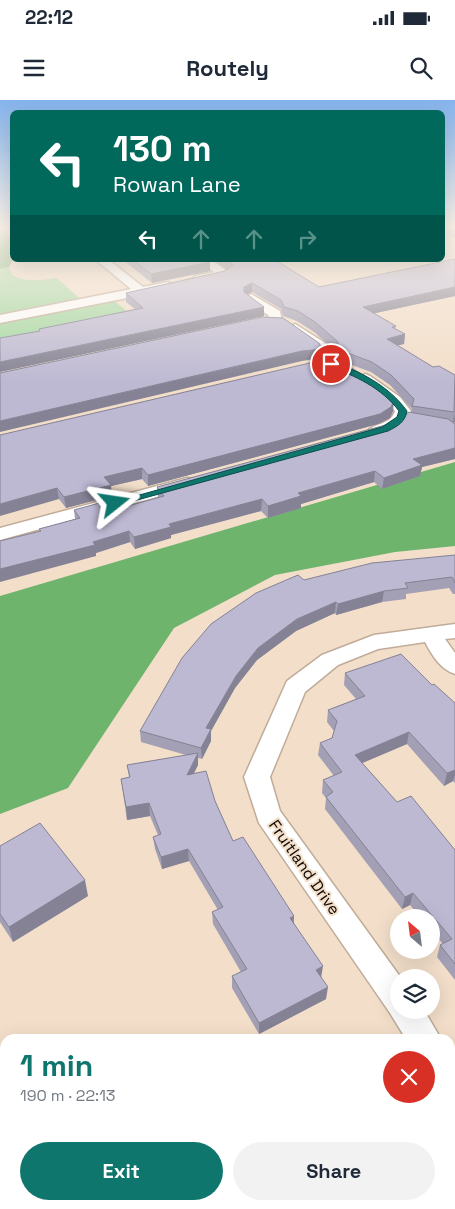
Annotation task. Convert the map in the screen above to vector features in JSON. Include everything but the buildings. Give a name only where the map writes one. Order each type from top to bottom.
[{"type":"street","points":[[124,278],[141,291]]},
{"type":"street","points":[[0,319],[207,278]]},
{"type":"street","points":[[251,298],[274,314],[269,321],[286,322],[325,349],[332,358],[325,365],[358,374],[394,400],[403,411],[401,418],[395,424],[356,437]]},
{"type":"street","points":[[0,534],[202,479]]},
{"type":"street","points":[[443,633],[443,654],[455,666]]},
{"type":"street","name":"Fruitland Drive","points":[[390,988],[268,814],[258,777],[295,687],[330,660],[374,642],[443,633]]},
{"type":"street","points":[[411,1019],[422,1034]]},
{"type":"green space","points":[[0,278],[34,280],[57,278],[79,298],[112,299],[134,317],[0,344]]},
{"type":"green space","points":[[455,462],[455,546],[395,552],[275,575],[174,628],[68,788],[0,814],[0,596]]},
{"type":"route","points":[[115,503],[385,429],[395,424],[401,418],[403,411],[394,400],[358,374],[331,364]]}]
